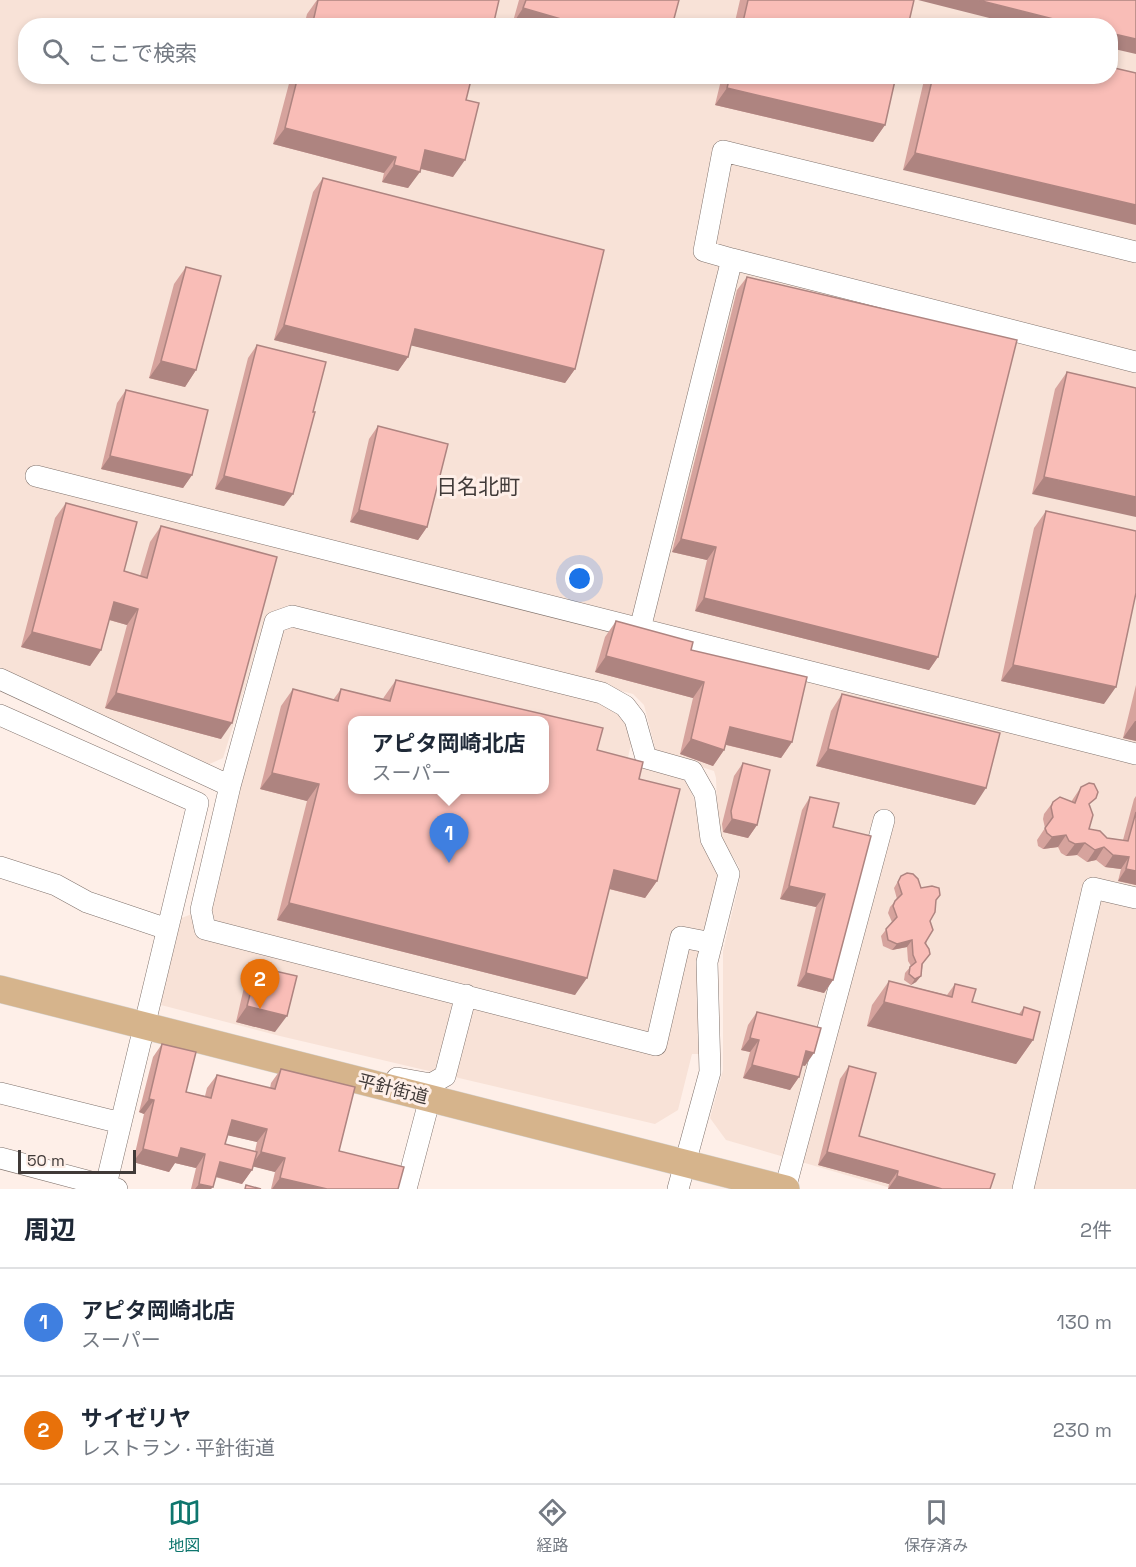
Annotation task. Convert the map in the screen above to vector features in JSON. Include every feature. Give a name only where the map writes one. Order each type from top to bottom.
[{"type":"main road","name":"平針街道","points":[[0,989],[430,1098],[682,1176],[785,1189]]},
{"type":"street","points":[[1136,252],[723,151],[704,251],[1136,362]]},
{"type":"street","points":[[640,629],[732,259]]},
{"type":"street","points":[[36,476],[1136,754]]},
{"type":"street","points":[[682,1176],[710,1072],[707,962],[712,943],[729,874],[711,839],[705,794],[692,771],[646,758],[635,719],[625,706],[602,693],[292,616],[275,622],[230,786],[201,910],[205,929],[656,1045],[681,937],[712,943]]},
{"type":"street","points":[[0,679],[230,786]]},
{"type":"street","points":[[0,715],[198,803],[121,1123],[110,1188],[0,1158]]},
{"type":"street","points":[[785,1189],[884,820]]},
{"type":"street","points":[[0,867],[56,885],[87,902],[167,929]]},
{"type":"street","points":[[1023,1189],[1093,888],[1136,898]]},
{"type":"street","points":[[357,1080],[391,1077],[431,1084],[445,1076],[466,995]]},
{"type":"street","points":[[0,1093],[121,1123]]},
{"type":"street","points":[[406,1189],[430,1098]]},
{"type":"shaded area","points":[[0,0],[1136,0],[1136,1189],[894,1189],[726,1140],[710,1118],[723,1070],[723,951],[740,879],[739,867],[718,832],[714,771],[656,752],[644,705],[633,694],[288,606],[268,614],[223,758],[205,766],[0,668]]},
{"type":"shaded area","points":[[287,623],[599,702],[619,715],[626,725],[631,744],[627,762],[685,778],[700,813],[720,885],[699,1054],[692,1054],[678,1110],[655,1124],[280,1036],[161,1005],[157,998],[179,919],[210,907],[279,630]]},
{"type":"building","points":[[318,0],[499,0],[495,18],[314,18]]},
{"type":"building","points":[[526,0],[679,0],[674,18],[557,18],[523,8]]},
{"type":"building","points":[[748,0],[914,0],[910,18],[744,18]]},
{"type":"building","points":[[978,0],[1136,0],[1136,39],[1118,35],[1118,18],[1049,18]]},
{"type":"building","points":[[1118,69],[1136,73],[1136,205],[915,153],[931,84],[1118,84]]},
{"type":"building","points":[[296,84],[470,84],[466,100],[479,103],[465,160],[425,150],[420,172],[394,165],[396,157],[285,128]]},
{"type":"building","points":[[728,84],[894,84],[885,125],[727,88]]},
{"type":"building","points":[[323,178],[604,250],[575,369],[415,329],[408,357],[284,325]]},
{"type":"building","points":[[186,267],[221,276],[196,370],[161,361]]},
{"type":"building","points":[[747,277],[1017,340],[938,657],[704,598],[716,547],[681,539]]},
{"type":"building","points":[[257,345],[326,362],[293,494],[224,476]]},
{"type":"building","points":[[1067,372],[1136,388],[1136,497],[1044,477]]},
{"type":"building","points":[[126,390],[208,410],[192,475],[110,456]]},
{"type":"building","points":[[378,426],[448,444],[427,527],[359,510]]},
{"type":"building","points":[[66,503],[137,522],[124,571],[147,578],[161,526],[277,557],[232,723],[116,693],[138,609],[114,602],[101,650],[32,632]]},
{"type":"building","points":[[1046,511],[1136,531],[1136,593],[1116,687],[1013,665]]},
{"type":"building","points":[[616,621],[693,642],[691,650],[807,677],[792,742],[730,727],[724,750],[691,739],[704,682],[606,656]]},
{"type":"building","points":[[396,680],[603,728],[597,750],[643,762],[639,779],[680,789],[657,881],[614,870],[587,978],[289,903],[319,784],[272,773],[293,689],[338,701],[341,689],[390,701]]},
{"type":"building","points":[[842,694],[1000,733],[986,788],[828,749]]},
{"type":"building","points":[[743,763],[770,770],[757,825],[732,819],[731,811]]},
{"type":"building","points":[[1089,783],[1094,784],[1098,792],[1096,798],[1089,804],[1093,815],[1089,829],[1100,831],[1107,838],[1128,841],[1136,812],[1136,871],[1126,869],[1129,857],[1113,855],[1104,847],[1095,850],[1085,843],[1075,844],[1069,841],[1066,835],[1052,837],[1047,833],[1045,828],[1053,817],[1051,807],[1053,802],[1060,797],[1075,803],[1081,787]]},
{"type":"building","points":[[810,797],[839,803],[833,827],[871,836],[833,980],[806,973],[825,894],[789,886]]},
{"type":"building","points":[[907,873],[913,874],[918,879],[921,888],[932,886],[939,888],[940,895],[936,900],[935,912],[930,921],[933,930],[925,943],[930,954],[922,964],[921,976],[915,979],[909,974],[910,967],[916,962],[912,940],[897,944],[888,940],[886,929],[897,917],[893,906],[902,894],[898,882],[901,876]]},
{"type":"building","points":[[257,967],[297,976],[287,1016],[247,1006]]},
{"type":"building","points":[[889,981],[952,997],[955,984],[976,989],[972,1002],[1022,1015],[1024,1007],[1040,1012],[1033,1040],[884,1002]]},
{"type":"building","points":[[757,1012],[821,1028],[814,1053],[806,1051],[799,1077],[752,1065],[759,1040],[750,1038]]},
{"type":"building","points":[[162,1044],[196,1052],[186,1092],[211,1098],[217,1075],[275,1089],[281,1069],[355,1087],[339,1151],[404,1167],[398,1189],[327,1189],[280,1178],[285,1158],[261,1152],[267,1129],[232,1120],[225,1144],[257,1152],[252,1170],[220,1162],[213,1187],[199,1184],[205,1154],[181,1148],[178,1158],[143,1149],[154,1100],[149,1099]]},
{"type":"building","points":[[849,1066],[876,1073],[859,1136],[995,1174],[990,1189],[942,1189],[897,1176],[898,1171],[827,1152]]},
{"type":"building","points":[[246,1185],[261,1189],[245,1189]]},
{"type":"place","name":"アピタ岡崎北店","points":[[449,863]]},
{"type":"place","name":"サイゼリヤ","points":[[260,1009]]},
{"type":"district","name":"日名北町","points":[[478,487]]}]
